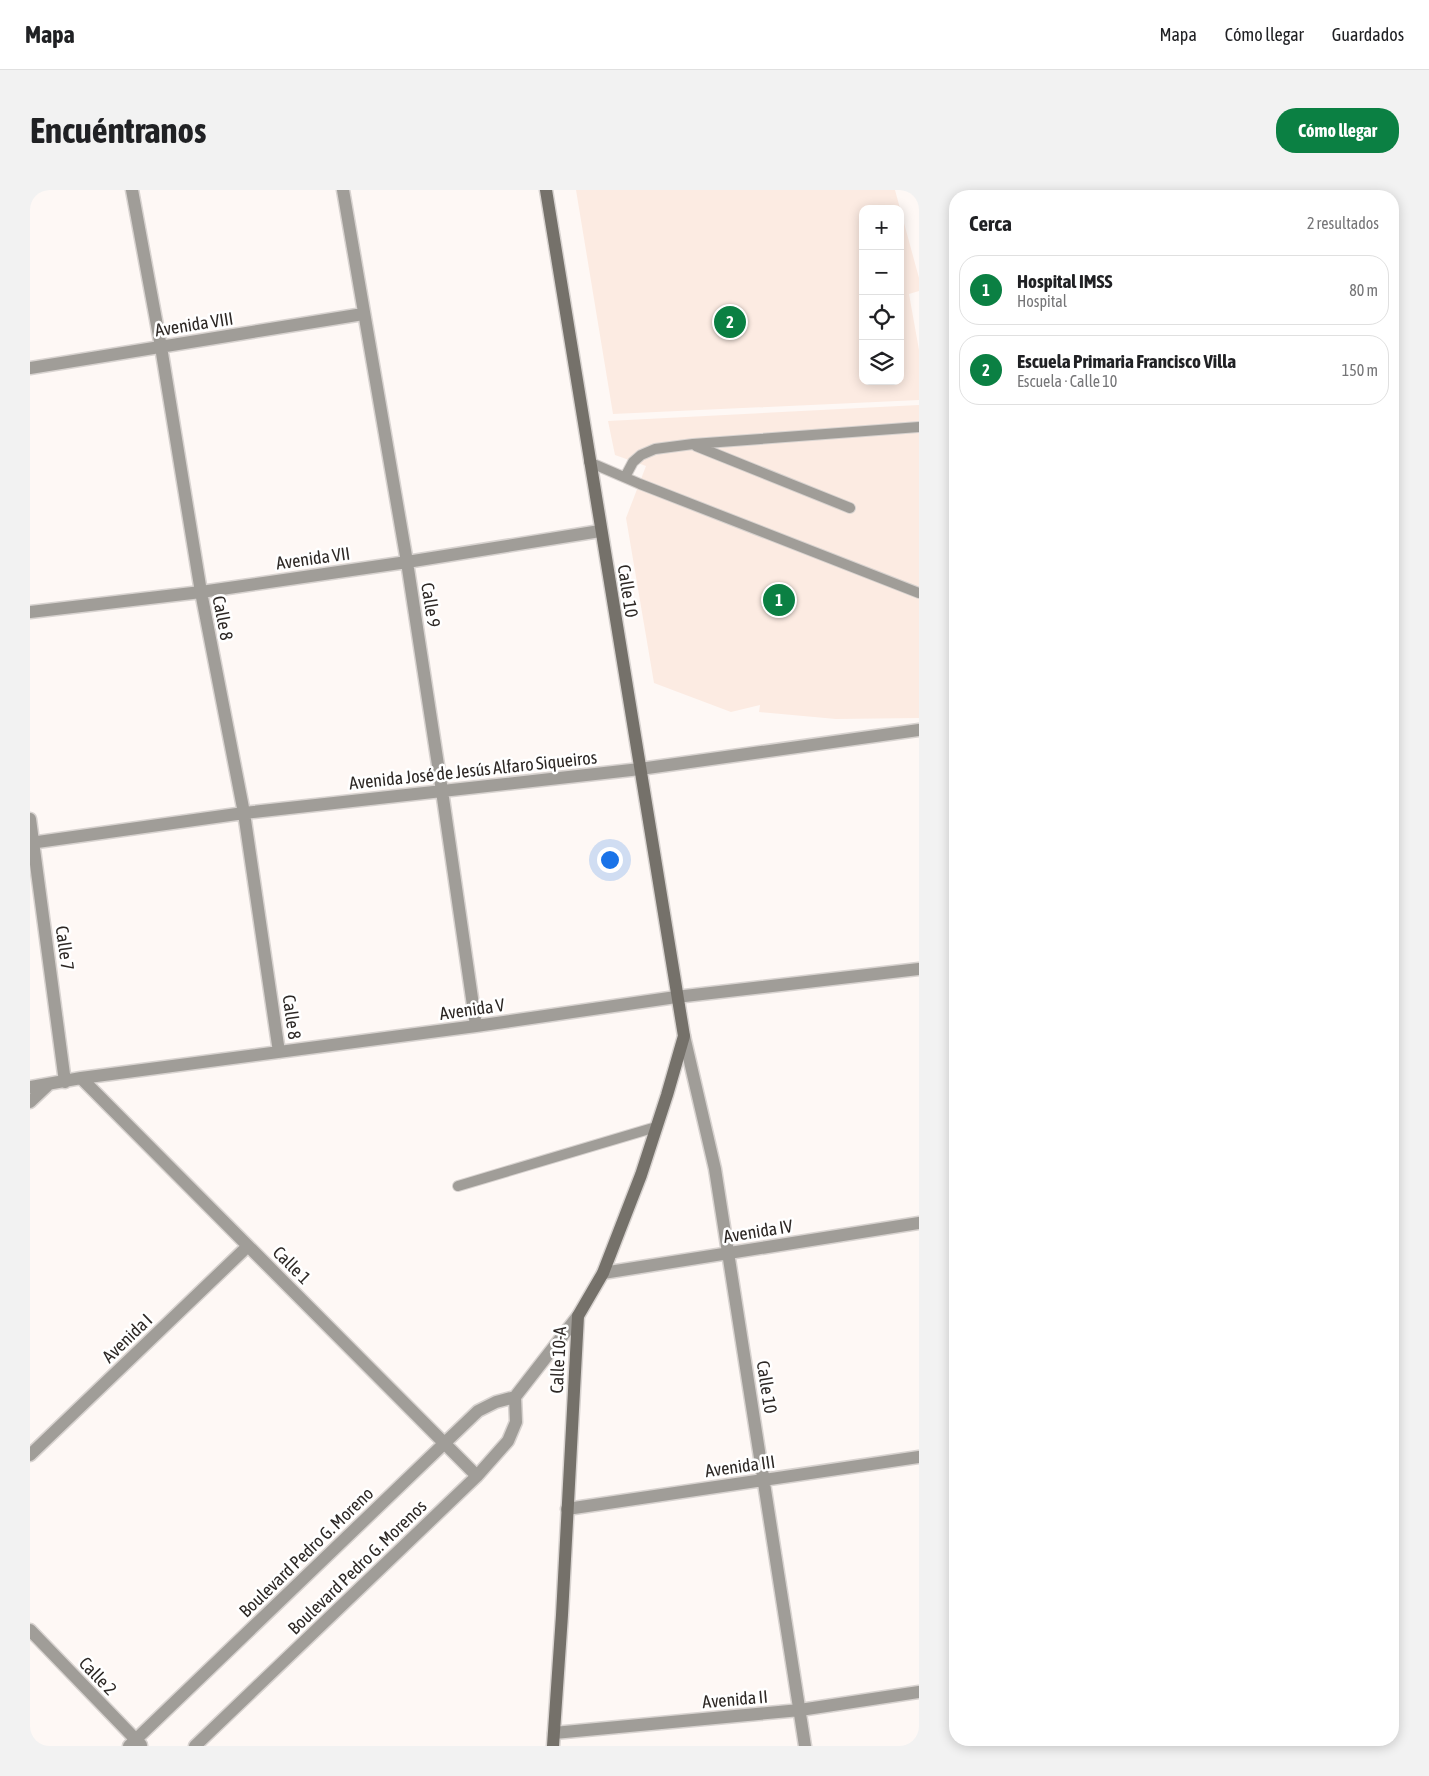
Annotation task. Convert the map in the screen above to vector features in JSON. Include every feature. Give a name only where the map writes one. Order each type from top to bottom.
[{"type":"street","name":"Calle 8","points":[[132,190],[161,347],[200,592],[244,813],[279,1052]]},
{"type":"street","name":"Calle 9","points":[[343,190],[407,562],[476,1026]]},
{"type":"street","name":"Calle 10","points":[[546,190],[676,997]]},
{"type":"street","name":"Avenida VIII","points":[[30,368],[363,314]]},
{"type":"street","name":"Avenida VII","points":[[30,612],[200,592],[407,562],[600,531]]},
{"type":"street","name":"Avenida José de Jesús Alfaro Siqueiros","points":[[32,843],[244,813],[640,769],[919,730]]},
{"type":"street","name":"Calle 7","points":[[30,819],[65,1082]]},
{"type":"street","name":"Avenida V","points":[[30,1087],[81,1078],[476,1026],[676,997],[919,969]]},
{"type":"street","name":"Calle 10-A","points":[[554,1740],[578,1316],[603,1273],[641,1175],[667,1095],[684,1036],[676,997]]},
{"type":"street","name":"Calle 10","points":[[684,1036],[715,1169],[805,1746]]},
{"type":"street","name":"Calle 1","points":[[81,1078],[477,1476]]},
{"type":"street","points":[[30,1102],[48,1085]]},
{"type":"street","name":"Avenida IV","points":[[603,1273],[919,1224]]},
{"type":"street","name":"Avenida I","points":[[30,1455],[248,1246]]},
{"type":"street","points":[[515,1397],[578,1316]]},
{"type":"street","name":"Boulevard Pedro G. Moreno","points":[[135,1744],[478,1411],[496,1402],[515,1397]]},
{"type":"street","name":"Boulevard Pedro G. Morenos","points":[[195,1746],[477,1476],[508,1441],[516,1422],[515,1397]]},
{"type":"street","name":"Avenida III","points":[[567,1509],[919,1457]]},
{"type":"street","name":"Calle 2","points":[[30,1630],[135,1744]]},
{"type":"street","name":"Avenida II","points":[[554,1740],[800,1710],[919,1692]]},
{"type":"lane","points":[[625,477],[633,462],[641,455],[655,449],[693,444],[919,427]]},
{"type":"lane","points":[[693,444],[850,508]]},
{"type":"lane","points":[[589,462],[919,593]]},
{"type":"lane","points":[[458,1186],[656,1127]]},
{"type":"shaded area","points":[[576,190],[895,190],[899,205],[859,205],[859,385],[904,385],[904,223],[919,278],[919,291],[909,294],[919,350],[919,400],[613,414]]},
{"type":"shaded area","points":[[919,405],[919,718],[836,719],[759,712],[760,705],[731,712],[654,683],[626,518],[646,466],[615,455],[608,421]]},
{"type":"place","name":"Escuela Primaria Francisco Villa","points":[[730,322]]},
{"type":"place","name":"Hospital IMSS","points":[[779,600]]}]
